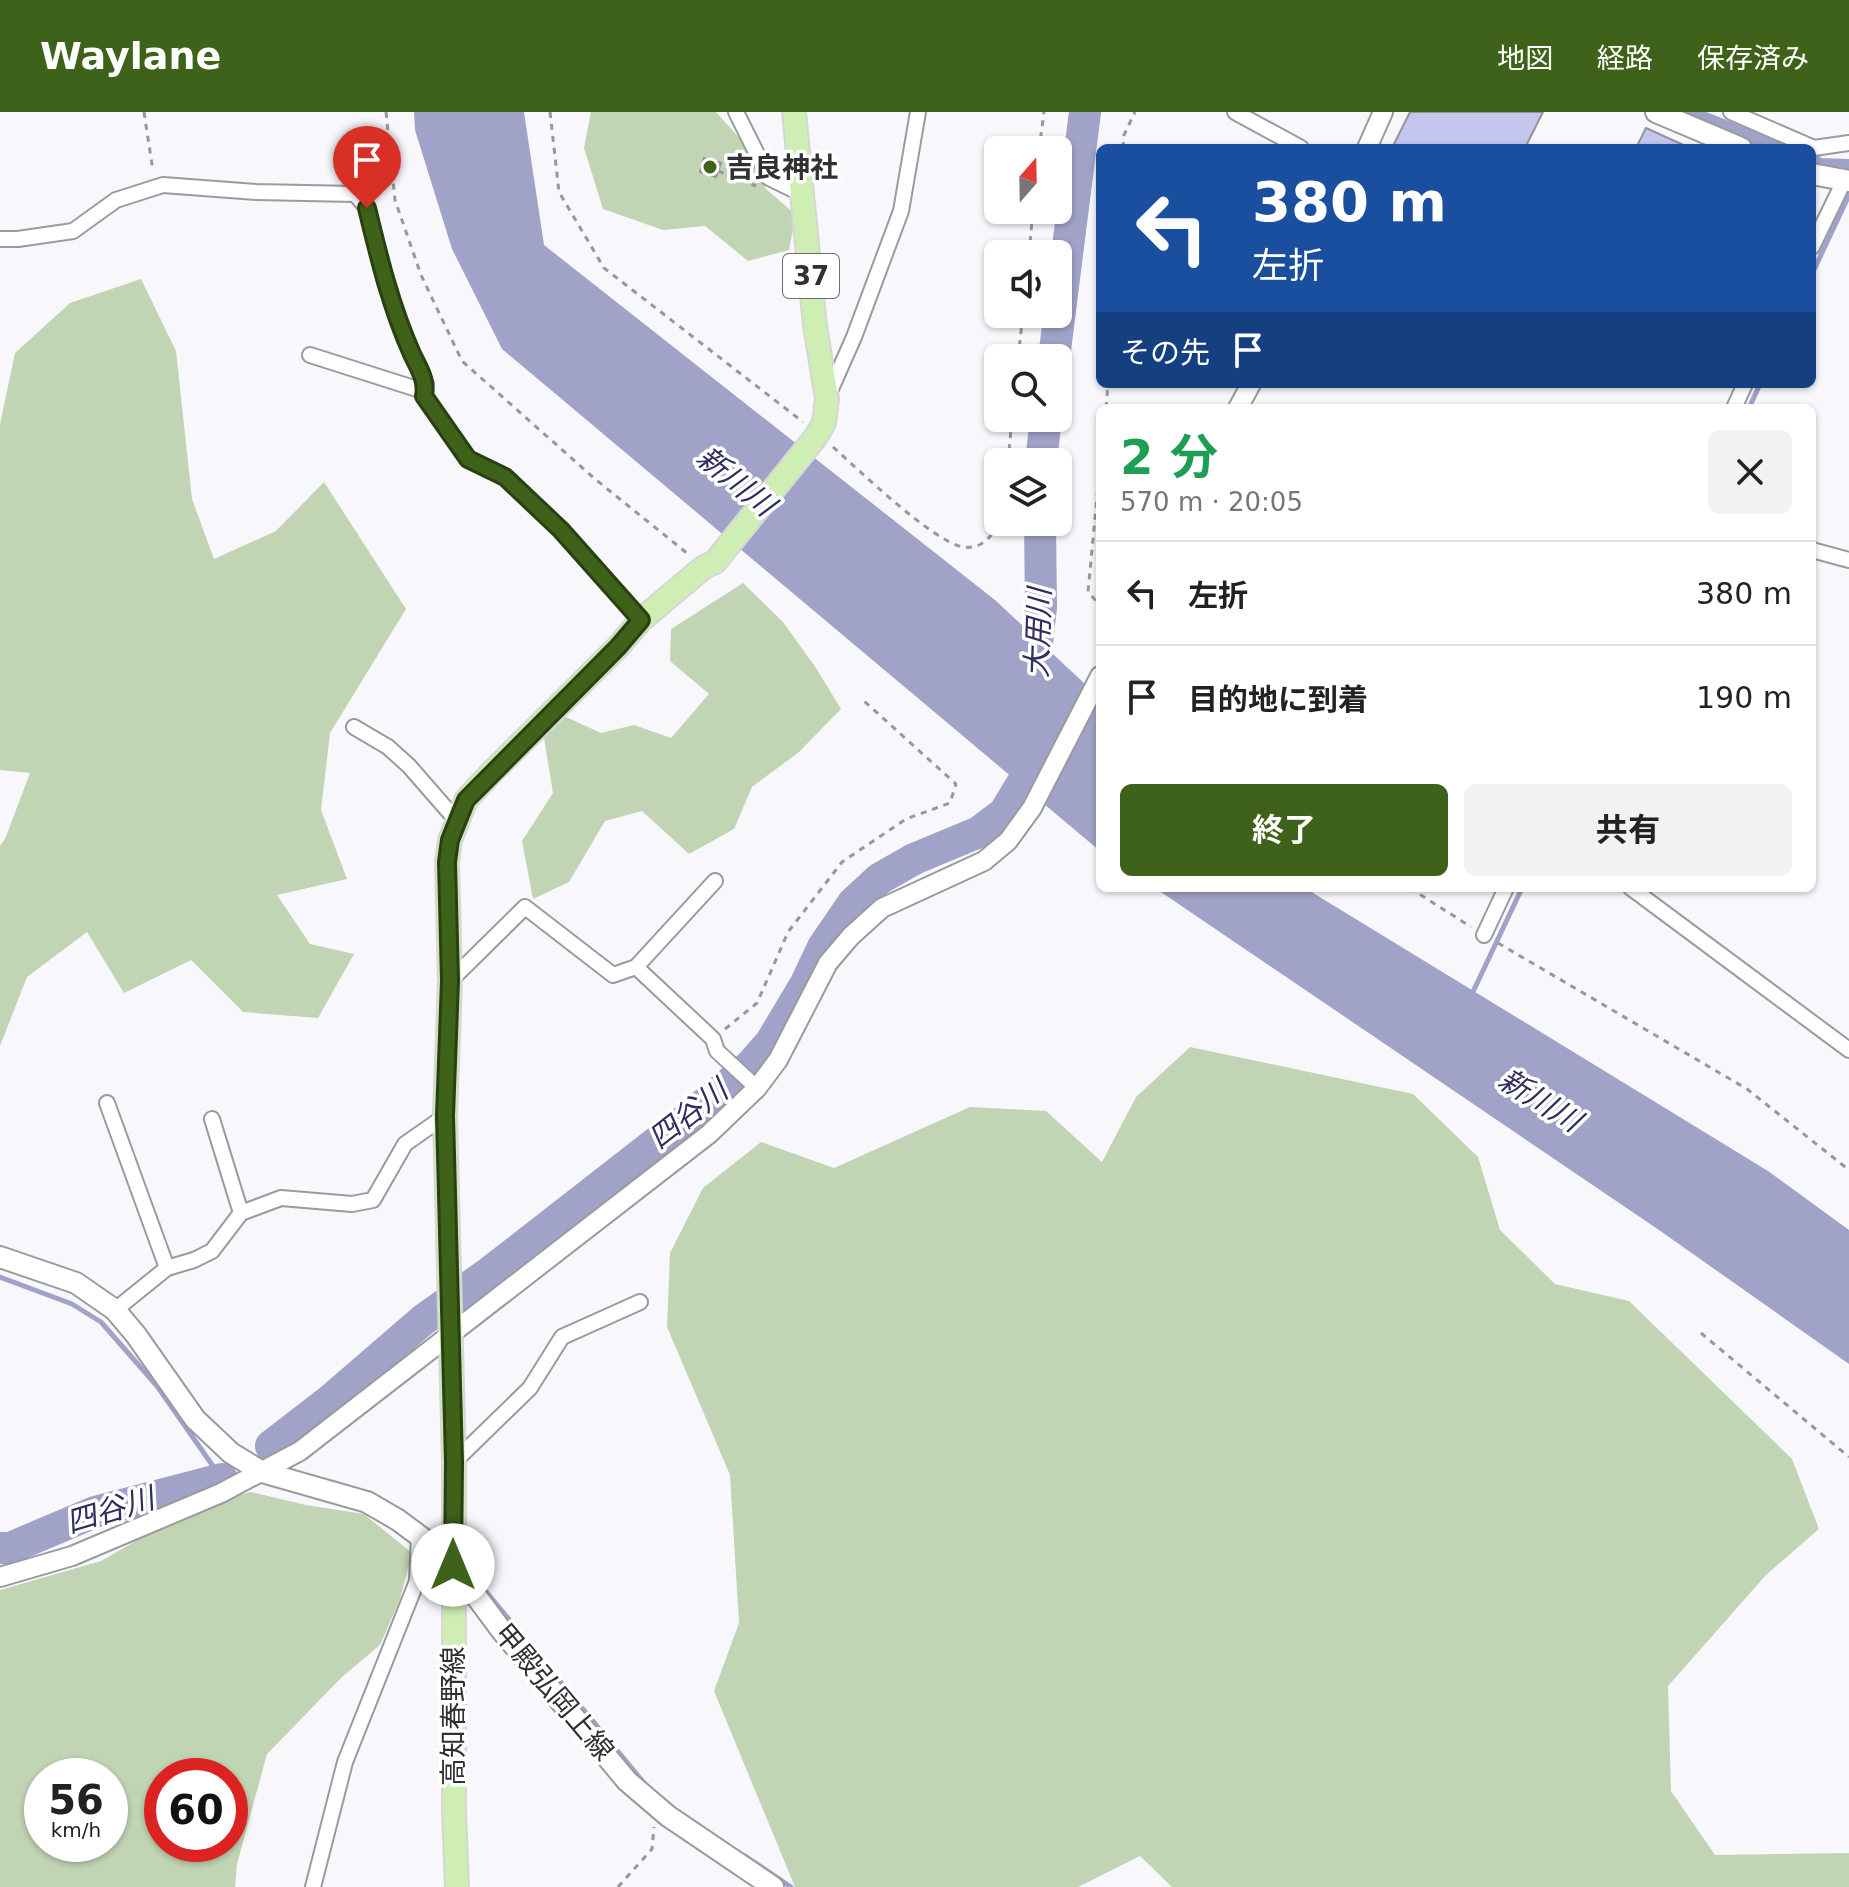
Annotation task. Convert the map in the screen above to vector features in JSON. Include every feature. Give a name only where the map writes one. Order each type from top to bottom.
[{"type":"main road","name":"高知春野線","points":[[457,1887],[454,1462],[445,1116],[450,981],[447,862],[450,840],[466,800],[641,620],[710,565],[824,423],[827,399],[815,326],[794,112]]},
{"type":"main road","points":[[1656,112],[1732,144]]},
{"type":"main road","points":[[1816,175],[1846,181]]},
{"type":"main road","name":"甲殿弘岡上線","points":[[0,1257],[76,1283],[115,1310],[195,1419],[231,1453],[262,1472],[292,1478],[367,1502],[419,1536],[453,1565],[502,1631],[617,1769],[657,1808],[773,1887]]},
{"type":"street","points":[[736,112],[769,178],[804,195]]},
{"type":"street","points":[[827,399],[854,337],[901,211],[918,112]]},
{"type":"street","points":[[1235,112],[1294,144]]},
{"type":"street","points":[[1369,144],[1383,112]]},
{"type":"street","points":[[1731,112],[1805,144]]},
{"type":"street","points":[[1816,148],[1849,143]]},
{"type":"street","points":[[1816,239],[1846,181]]},
{"type":"street","points":[[0,239],[73,231],[116,200],[163,185],[272,193],[355,194],[367,208],[385,282],[403,334],[426,384],[424,396]]},
{"type":"street","points":[[310,355],[420,390],[468,459],[505,477],[561,530],[641,620]]},
{"type":"street","points":[[1816,551],[1849,560]]},
{"type":"street","points":[[1,1575],[72,1556],[221,1493],[300,1451],[449,1325],[709,1134],[752,1083],[778,1060],[828,963],[851,936],[882,908],[984,861],[1008,841],[1032,808],[1096,684]]},
{"type":"street","points":[[354,727],[388,747],[409,766],[457,821]]},
{"type":"street","points":[[450,981],[525,907],[613,975],[636,967],[715,881]]},
{"type":"street","points":[[1484,935],[1504,892]]},
{"type":"street","points":[[1636,892],[1849,1050]]},
{"type":"street","points":[[636,967],[752,1083]]},
{"type":"street","points":[[107,1103],[167,1268]]},
{"type":"street","points":[[115,1310],[167,1268],[212,1251],[241,1213],[281,1198],[352,1204],[373,1200],[405,1144],[445,1116]]},
{"type":"street","points":[[212,1119],[241,1213]]},
{"type":"street","points":[[454,1462],[530,1388],[562,1337],[640,1302]]},
{"type":"street","points":[[313,1887],[345,1762],[417,1581],[419,1536]]},
{"type":"path","points":[[144,112],[156,187]]},
{"type":"path","points":[[386,112],[395,200],[421,275],[462,361],[595,479],[710,565]]},
{"type":"path","points":[[550,112],[559,192],[604,268],[817,435],[890,499],[942,537],[964,547],[982,545],[990,536]]},
{"type":"path","points":[[1041,136],[1044,112]]},
{"type":"path","points":[[1123,144],[1124,135],[1135,112]]},
{"type":"path","points":[[1096,508],[1088,592],[1096,601]]},
{"type":"path","points":[[715,1045],[757,1003],[788,932],[842,862],[906,819],[950,803],[956,784],[864,701]]},
{"type":"path","points":[[1416,892],[1484,935]]},
{"type":"path","points":[[1502,946],[1747,1089],[1849,1170]]},
{"type":"path","points":[[1701,1333],[1849,1457]]},
{"type":"path","points":[[618,1887],[652,1849],[657,1808]]},
{"type":"green space","points":[[591,112],[716,112],[741,140],[766,189],[796,215],[789,250],[748,261],[705,226],[663,230],[603,209],[584,148]]},
{"type":"green space","points":[[141,279],[176,351],[192,499],[214,559],[276,531],[324,482],[406,609],[330,733],[321,810],[347,879],[277,895],[310,944],[354,954],[318,1018],[243,1012],[191,960],[124,993],[87,932],[27,977],[0,1046],[0,846],[30,773],[0,770],[0,424],[15,353],[70,303]]},
{"type":"green space","points":[[743,583],[783,622],[841,709],[799,752],[752,787],[734,829],[689,854],[642,811],[605,821],[569,882],[533,899],[522,841],[553,793],[544,738],[564,716],[601,733],[634,725],[671,738],[709,694],[670,661],[671,629]]},
{"type":"green space","points":[[1190,1047],[1413,1094],[1478,1157],[1500,1230],[1555,1284],[1629,1301],[1792,1459],[1819,1529],[1766,1575],[1668,1686],[1671,1791],[1715,1855],[1849,1853],[1849,1887],[1172,1887],[1140,1856],[1078,1887],[795,1887],[714,1691],[739,1623],[730,1475],[667,1327],[670,1253],[703,1188],[761,1142],[834,1168],[970,1107],[1046,1111],[1102,1162],[1136,1097]]},
{"type":"green space","points":[[251,1492],[364,1514],[412,1553],[400,1599],[380,1645],[342,1677],[267,1754],[248,1824],[248,1758],[144,1758],[144,1862],[238,1862],[235,1887],[0,1887],[0,1590],[101,1561],[196,1506]]},
{"type":"water","name":"新川川","points":[[414,112],[524,112],[544,245],[995,600],[1096,694],[1096,848],[502,349],[452,249],[415,130]]},
{"type":"water","name":"新川川","points":[[1161,892],[1312,892],[1768,1171],[1849,1230],[1849,1364],[1659,1230]]},
{"type":"building","points":[[1410,112],[1543,112],[1527,144],[1394,144]]},
{"type":"building","points":[[1646,128],[1681,144],[1638,144]]},
{"type":"building","name":"吉良神社","points":[[704,158],[721,163],[716,177],[700,172]]},
{"type":"waterway","name":"大用川","points":[[1056,344],[1085,112]]},
{"type":"waterway","points":[[1682,112],[1763,144]]},
{"type":"waterway","points":[[1816,165],[1849,168]]},
{"type":"waterway","points":[[1816,265],[1849,195]]},
{"type":"waterway","points":[[1751,404],[1758,388]]},
{"type":"waterway","name":"大用川","points":[[1043,448],[1044,432]]},
{"type":"waterway","name":"大用川","points":[[1033,680],[1041,607],[1040,536]]},
{"type":"waterway","name":"四谷川","points":[[271,1446],[328,1402],[423,1320],[490,1272],[751,1065],[771,1042],[805,985],[823,947],[853,903],[879,879],[914,859],[979,832],[1004,813],[1042,751]]},
{"type":"waterway","points":[[1471,996],[1520,892]]},
{"type":"waterway","points":[[0,1277],[72,1304],[101,1322],[157,1386],[222,1479]]},
{"type":"waterway","name":"四谷川","points":[[0,1548],[10,1548],[95,1512],[222,1479]]},
{"type":"waterway","points":[[474,1577],[644,1783]]},
{"type":"waterway","points":[[745,1856],[791,1887]]},
{"type":"place","name":"吉良神社","points":[[710,167]]},
{"type":"route","points":[[367,208],[385,282],[403,334],[426,384],[424,396],[468,459],[505,477],[561,530],[641,620],[466,800],[450,840],[447,862],[450,981],[445,1116],[454,1462],[453,1565]]}]
